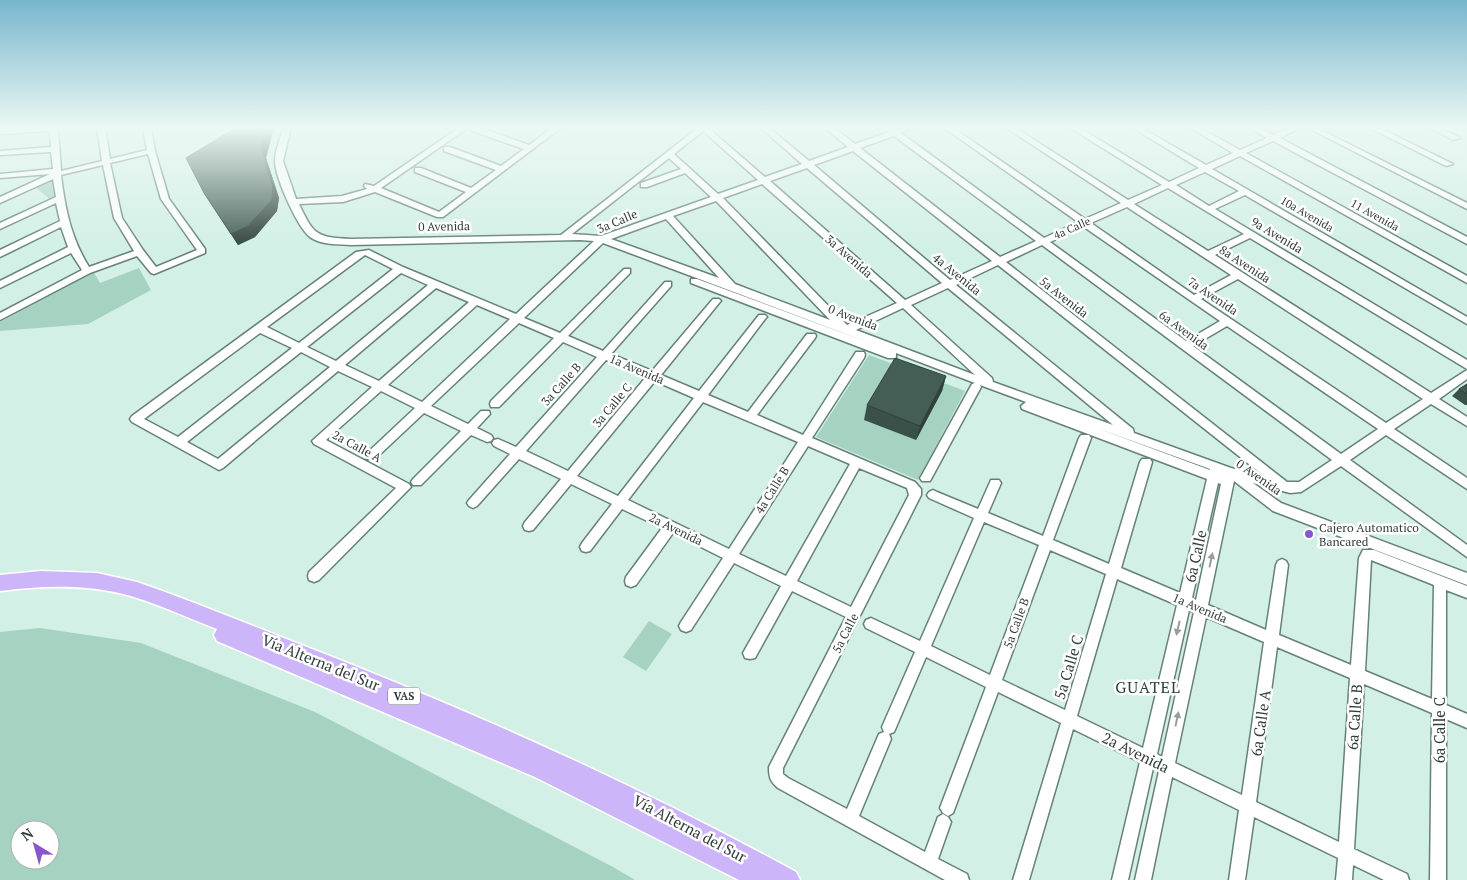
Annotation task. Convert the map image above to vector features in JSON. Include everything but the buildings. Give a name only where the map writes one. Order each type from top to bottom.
[{"type":"highway","name":"Vía Alterna del Sur","points":[[0,582],[35,578],[83,579],[113,583],[145,593],[314,658],[548,756],[650,806],[788,880]]},
{"type":"highway","name":"Vía Alterna del Sur","points":[[0,592],[52,587],[107,593],[141,602],[318,673],[534,765],[593,793],[762,880]]},
{"type":"street","points":[[57,168],[65,222],[73,248],[88,272]]},
{"type":"street","points":[[0,176],[57,172],[76,168]]},
{"type":"street","points":[[107,168],[118,218],[153,271],[202,251],[165,199],[156,168]]},
{"type":"street","name":"0 Avenida","points":[[280,168],[308,230],[314,236],[329,240],[351,242],[562,238],[599,242],[732,286],[993,386],[1137,438],[1214,472]]},
{"type":"street","points":[[292,198],[343,199],[372,188],[402,168]]},
{"type":"street","points":[[562,238],[651,168]]},
{"type":"street","name":"3a Avenida","points":[[749,168],[904,304],[993,386]]},
{"type":"street","name":"3a Calle","points":[[371,456],[599,242],[797,168]]},
{"type":"street","name":"4a Avenida","points":[[813,168],[949,284],[1137,438]]},
{"type":"street","name":"5a Avenida","points":[[881,168],[1285,487]]},
{"type":"street","name":"6a Avenida","points":[[943,168],[1467,552]]},
{"type":"street","name":"7a Avenida","points":[[1006,168],[1194,299],[1467,484]]},
{"type":"street","name":"8a Avenida","points":[[1073,168],[1467,422]]},
{"type":"street","name":"9a Avenida","points":[[1141,168],[1467,365]]},
{"type":"street","name":"4a Calle","points":[[846,330],[1206,168]]},
{"type":"street","name":"10a Avenida","points":[[1206,168],[1467,321]]},
{"type":"street","name":"11 Avenida","points":[[1267,168],[1467,280]]},
{"type":"street","points":[[1330,168],[1467,241]]},
{"type":"street","points":[[1392,168],[1467,206]]},
{"type":"street","points":[[372,188],[440,214],[502,169]]},
{"type":"street","points":[[418,170],[472,191]]},
{"type":"street","points":[[644,186],[687,170],[716,197],[846,330]]},
{"type":"street","points":[[0,200],[57,172]]},
{"type":"street","points":[[1209,209],[1246,191]]},
{"type":"street","points":[[0,226],[61,198]]},
{"type":"street","points":[[667,215],[732,286]]},
{"type":"street","points":[[0,254],[65,222]]},
{"type":"street","points":[[1208,255],[1251,234]]},
{"type":"street","name":"0 Avenida","points":[[599,242],[976,387],[1229,477],[1277,507],[1467,579]]},
{"type":"street","points":[[0,285],[73,248]]},
{"type":"street","points":[[0,317],[88,272],[139,252]]},
{"type":"street","name":"1a Avenida","points":[[259,328],[359,254],[366,252],[476,302],[911,485],[915,489]]},
{"type":"street","points":[[178,443],[400,269]]},
{"type":"street","points":[[495,404],[627,270]]},
{"type":"street","points":[[1194,299],[1238,275]]},
{"type":"street","points":[[259,328],[136,419],[219,465],[435,284]]},
{"type":"street","name":"3a Calle B","points":[[474,503],[668,284]]},
{"type":"street","name":"2a Calle A","points":[[314,576],[405,487],[318,441],[476,302]]},
{"type":"street","name":"3a Calle C","points":[[529,526],[716,302]]},
{"type":"street","points":[[586,547],[762,318]]},
{"type":"street","points":[[1185,346],[1228,321]]},
{"type":"street","name":"2a Avenida","points":[[259,328],[854,615]]},
{"type":"street","points":[[750,417],[811,336]]},
{"type":"street","name":"4a Calle B","points":[[686,626],[860,355]]},
{"type":"street","points":[[1229,477],[1285,487],[1296,488],[1305,485],[1467,374]]},
{"type":"street","points":[[926,478],[976,387]]},
{"type":"street","points":[[417,482],[485,414]]},
{"type":"street","name":"5a Calle B","points":[[929,862],[1084,438]]},
{"type":"street","points":[[750,653],[857,462]]},
{"type":"street","name":"5a Calle C","points":[[1021,880],[1146,462]]},
{"type":"street","name":"6a Calle","points":[[1120,880],[1214,472]]},
{"type":"street","name":"6a Calle","points":[[1144,880],[1229,477]]},
{"type":"street","points":[[961,880],[850,820],[995,484]]},
{"type":"street","name":"5a Calle","points":[[850,820],[783,783],[776,777],[776,767],[915,495],[915,489]]},
{"type":"street","name":"1a Avenida","points":[[933,495],[1467,721]]},
{"type":"street","points":[[631,581],[670,527]]},
{"type":"street","name":"6a Calle B","points":[[1344,880],[1365,558],[1367,554],[1440,581]]},
{"type":"street","name":"6a Calle A","points":[[1237,880],[1282,565]]},
{"type":"street","points":[[1440,581],[1467,592]]},
{"type":"street","name":"6a Calle C","points":[[1438,880],[1440,581]]},
{"type":"street","name":"2a Avenida","points":[[871,624],[1401,880]]},
{"type":"green space","points":[[54,179],[56,197],[51,200],[35,187]]},
{"type":"green space","points":[[139,268],[151,290],[88,324],[0,331],[0,322],[80,279],[94,273],[100,283]]},
{"type":"green space","points":[[869,355],[965,391],[918,480],[816,437]]},
{"type":"green space","points":[[649,621],[672,634],[646,671],[623,657]]},
{"type":"green space","points":[[40,628],[141,643],[315,712],[635,880],[0,880],[0,632]]},
{"type":"place","name":"Cajero Automatico Bancared","points":[[1309,534]]},
{"type":"district","name":"GUATEL","points":[[1148,687]]}]
